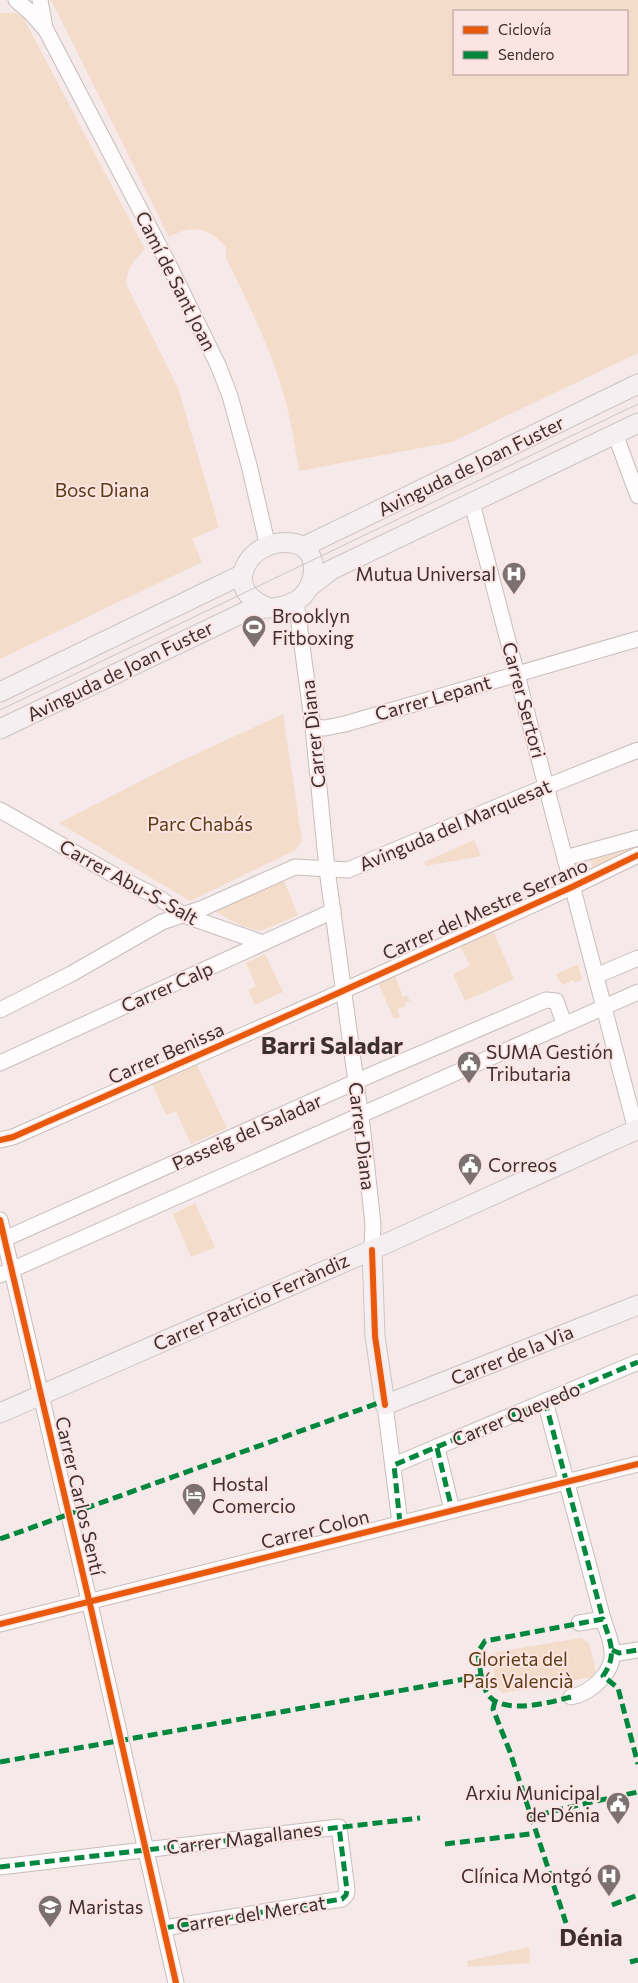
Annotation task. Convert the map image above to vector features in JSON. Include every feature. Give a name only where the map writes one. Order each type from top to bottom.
[{"type":"main road","name":"Avinguda de Joan Fuster","points":[[303,548],[638,384]]},
{"type":"main road","name":"Avinguda de Joan Fuster","points":[[312,585],[331,570],[638,423]]},
{"type":"main road","points":[[290,542],[303,548],[312,561],[314,571],[312,585],[296,601],[284,606],[269,608],[252,600],[244,588],[243,574],[248,560],[254,554],[280,543],[290,542]]},
{"type":"main road","name":"Avinguda de Joan Fuster","points":[[0,692],[243,574]]},
{"type":"main road","name":"Avinguda de Joan Fuster","points":[[0,729],[251,608],[269,608]]},
{"type":"main road","name":"Carrer Patricio Ferràndiz","points":[[0,1413],[372,1250],[637,1130]]},
{"type":"main road","name":"Carrer Diana","points":[[372,1250],[375,1336],[385,1405]]},
{"type":"main road","name":"Carrer de la Via","points":[[385,1405],[638,1305]]},
{"type":"street","name":"Camí de Sant Joan","points":[[16,0],[46,30],[167,261],[218,366],[230,396],[242,439],[268,547]]},
{"type":"street","name":"Camí de Sant Joan","points":[[40,0],[46,30]]},
{"type":"street","points":[[615,434],[638,496]]},
{"type":"street","name":"Carrer Sertori","points":[[472,503],[637,1130]]},
{"type":"street","name":"Carrer Diana","points":[[296,601],[313,727],[327,869],[373,1224],[372,1250]]},
{"type":"street","name":"Carrer Lepant","points":[[313,727],[325,728],[345,724],[638,639]]},
{"type":"street","name":"Avinguda del Marquesat","points":[[0,1010],[71,974],[162,922],[184,915],[295,867],[348,870],[546,786],[638,750]]},
{"type":"street","name":"Carrer Abu-S-Salt","points":[[0,810],[112,874],[161,899],[184,915],[263,944]]},
{"type":"street","name":"Carrer del Mestre Serrano","points":[[565,858],[638,838]]},
{"type":"street","name":"Carrer del Mestre Serrano","points":[[343,990],[572,887],[638,855]]},
{"type":"street","name":"Carrer Calp","points":[[0,1063],[333,911]]},
{"type":"street","points":[[596,976],[638,958]]},
{"type":"street","name":"Carrer Benissa","points":[[0,1140],[13,1137],[343,990]]},
{"type":"street","name":"Passeig del Saladar","points":[[6,1273],[638,992]]},
{"type":"street","name":"Passeig del Saladar","points":[[2,1240],[356,1082],[546,1000],[556,1001],[564,1024]]},
{"type":"street","name":"Carrer Carlos Sentí","points":[[0,1220],[6,1273],[40,1394],[176,1983]]},
{"type":"street","name":"Carrer Quevedo","points":[[394,1465],[638,1362]]},
{"type":"street","points":[[545,1401],[612,1650],[610,1665],[596,1684],[585,1693],[571,1697]]},
{"type":"street","name":"Carrer Diana","points":[[385,1405],[400,1523]]},
{"type":"street","points":[[436,1448],[452,1510]]},
{"type":"street","name":"Carrer Colon","points":[[0,1624],[638,1464]]},
{"type":"street","points":[[579,1624],[603,1619]]},
{"type":"street","points":[[612,1650],[619,1653],[638,1650]]},
{"type":"street","name":"Carrer Magallanes","points":[[0,1867],[339,1827],[347,1890],[345,1897],[339,1900]]},
{"type":"street","name":"Carrer del Mercat","points":[[164,1928],[339,1900]]},
{"type":"green space","points":[[51,0],[638,0],[638,353],[452,442],[299,471],[290,420],[281,384],[260,329],[226,258],[226,247],[213,235],[199,230],[192,229],[169,237]]},
{"type":"green space","name":"Bosc Diana","points":[[0,13],[16,13],[23,17],[145,249],[129,270],[127,286],[178,388],[219,527],[192,539],[202,562],[0,659]]},
{"type":"green space","name":"Parc Chabás","points":[[283,714],[302,840],[296,850],[190,901],[59,823],[172,765]]},
{"type":"green space","points":[[474,840],[481,856],[426,866],[424,862]]},
{"type":"green space","points":[[638,844],[638,850],[593,869],[590,859]]},
{"type":"green space","points":[[284,881],[298,915],[261,931],[242,926],[212,910]]},
{"type":"green space","points":[[493,931],[514,979],[465,1001],[453,974],[470,966],[460,946]]},
{"type":"green space","points":[[265,954],[283,992],[255,1005],[248,990],[256,986],[246,963]]},
{"type":"green space","points":[[578,964],[582,980],[574,983],[573,980],[562,985],[556,974]]},
{"type":"green space","points":[[395,975],[403,997],[407,995],[410,1001],[405,1003],[406,1006],[397,1009],[400,1017],[394,1019],[378,983]]},
{"type":"green space","points":[[196,1063],[227,1128],[191,1144],[176,1111],[166,1115],[152,1083]]},
{"type":"green space","points":[[195,1203],[215,1247],[191,1257],[173,1214]]},
{"type":"green space","name":"Glorieta del País Valencià","points":[[581,1638],[589,1643],[596,1671],[592,1677],[503,1693],[497,1688],[491,1660],[496,1652]]},
{"type":"green space","points":[[529,1947],[530,1963],[468,1967],[467,1961]]},
{"type":"tram line","points":[[0,710],[638,404]]},
{"type":"marked path","points":[[400,1523],[394,1465],[638,1362]]},
{"type":"marked path","points":[[0,1539],[384,1401]]},
{"type":"marked path","points":[[545,1401],[603,1619]]},
{"type":"marked path","points":[[437,1448],[452,1510]]},
{"type":"marked path","points":[[571,1697],[552,1702],[517,1706],[496,1702],[485,1689],[478,1652],[485,1641],[603,1619],[611,1648],[610,1661],[603,1676],[618,1688],[638,1764]]},
{"type":"marked path","points":[[612,1650],[619,1653],[638,1650]]},
{"type":"marked path","points":[[0,1762],[482,1676]]},
{"type":"marked path","points":[[495,1701],[493,1709],[510,1752],[566,1923]]},
{"type":"marked path","points":[[539,1815],[638,1792]]},
{"type":"marked path","points":[[0,1867],[420,1818]]},
{"type":"marked path","points":[[164,1928],[342,1899],[346,1895],[347,1890],[339,1827]]},
{"type":"marked path","points":[[445,1844],[530,1834]]},
{"type":"marked path","points":[[612,1905],[638,1895]]},
{"type":"marked path","points":[[630,1962],[638,1960]]},
{"type":"cycle path","points":[[0,1140],[13,1137],[325,999],[638,855]]},
{"type":"cycle path","points":[[0,1220],[176,1983]]},
{"type":"cycle path","points":[[372,1250],[375,1336],[385,1405]]},
{"type":"cycle path","points":[[0,1624],[638,1464]]},
{"type":"place","name":"Mutua Universal","points":[[514,595]]},
{"type":"place","name":"Brooklyn Fitboxing","points":[[254,648]]},
{"type":"place","name":"SUMA Gestión Tributaria","points":[[469,1084]]},
{"type":"place","name":"Correos","points":[[470,1186]]},
{"type":"place","name":"Hostal Comercio","points":[[194,1516]]},
{"type":"place","name":"Arxiu Municipal de Dénia","points":[[618,1825]]},
{"type":"place","name":"Clínica Montgó","points":[[609,1897]]},
{"type":"place","name":"Maristas","points":[[50,1928]]},
{"type":"district","name":"Barri Saladar","points":[[332,1046]]},
{"type":"district","name":"Dénia","points":[[591,1938]]}]
